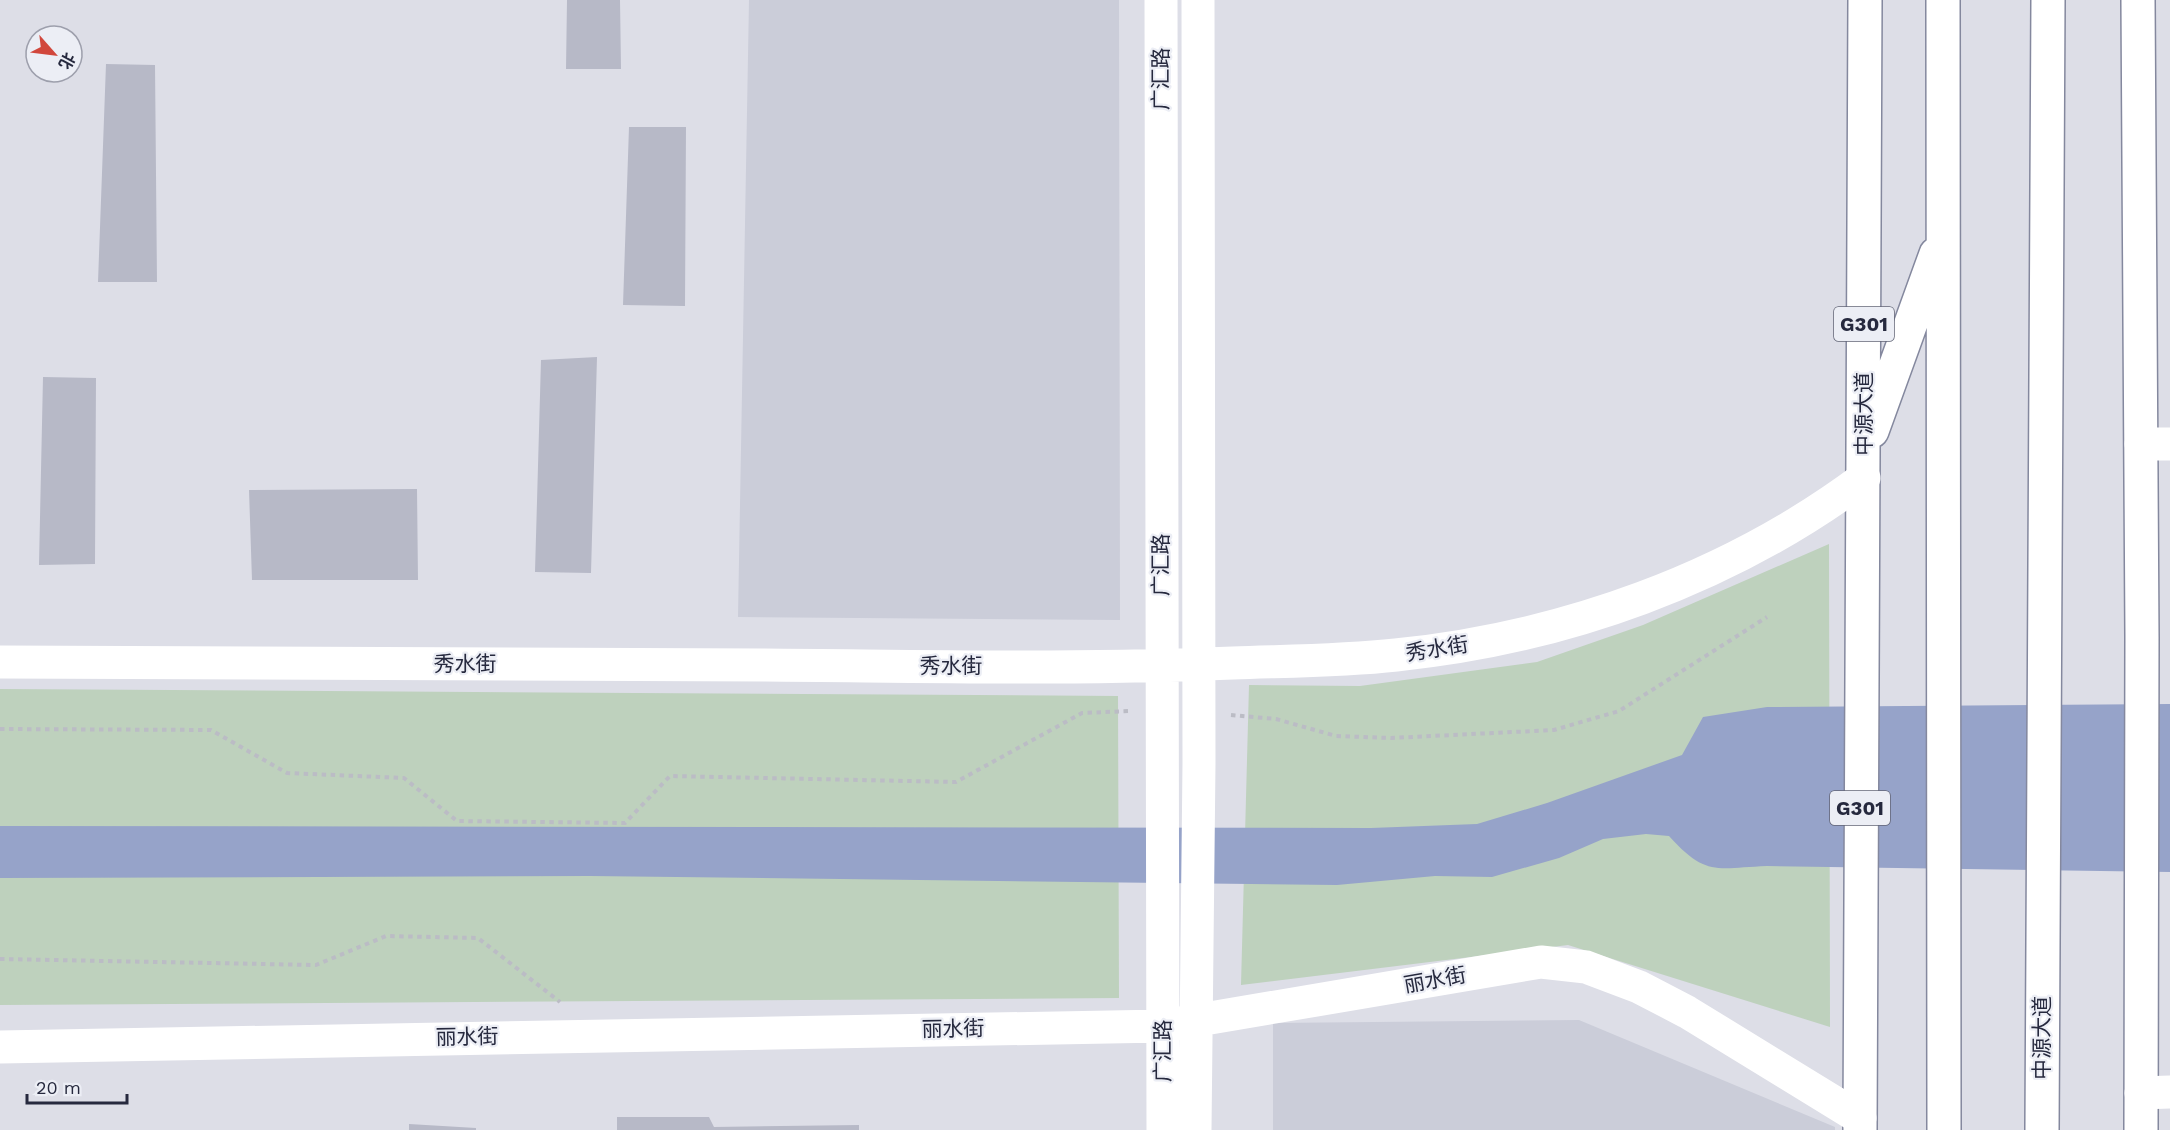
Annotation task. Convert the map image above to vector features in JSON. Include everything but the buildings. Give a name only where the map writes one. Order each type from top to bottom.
[{"type":"main road","name":"广汇路","points":[[1161,0],[1163,1130]]},
{"type":"main road","name":"广汇路","points":[[1196,1130],[1199,763],[1198,0]]},
{"type":"main road","name":"中源大道","points":[[1860,1124],[1865,0]]},
{"type":"main road","points":[[1943,0],[1944,1130]]},
{"type":"main road","name":"中源大道","points":[[2042,1130],[2048,0]]},
{"type":"main road","points":[[2138,0],[2156,444],[2142,637],[2141,958],[2155,1093],[2141,1130]]},
{"type":"main road","points":[[1864,466],[1944,233]]},
{"type":"main road","name":"秀水街","points":[[0,662],[1161,667],[1394,656],[1469,645],[1587,618],[1688,579],[1739,555],[1825,507],[1864,466]]},
{"type":"main road","name":"丽水街","points":[[0,1047],[601,1034],[1163,1026],[1541,962],[1586,967],[1639,987],[1687,1012],[1860,1124]]},
{"type":"path","points":[[1198,712],[1276,719],[1335,736],[1391,738],[1554,730],[1619,711],[1767,617]]},
{"type":"path","points":[[0,729],[211,730],[287,773],[404,778],[457,821],[625,823],[670,776],[956,782],[1082,713],[1162,709]]},
{"type":"path","points":[[0,959],[316,965],[386,936],[478,938],[601,1034]]},
{"type":"shaded area","points":[[749,0],[1119,0],[1120,620],[738,617]]},
{"type":"shaded area","points":[[1579,1020],[1835,1127],[1835,1130],[1273,1130],[1273,1023]]},
{"type":"green space","points":[[1829,544],[1830,1027],[1568,945],[1241,985],[1249,685],[1360,686],[1537,662],[1643,625]]},
{"type":"green space","points":[[0,689],[1118,696],[1119,998],[0,1005]]},
{"type":"water","points":[[2170,704],[2170,872],[1767,866],[1723,868],[1703,864],[1669,836],[1646,834],[1603,839],[1559,858],[1492,877],[1435,876],[1337,885],[590,876],[0,878],[0,826],[1371,828],[1477,824],[1547,803],[1682,755],[1703,717],[1767,707]]}]
